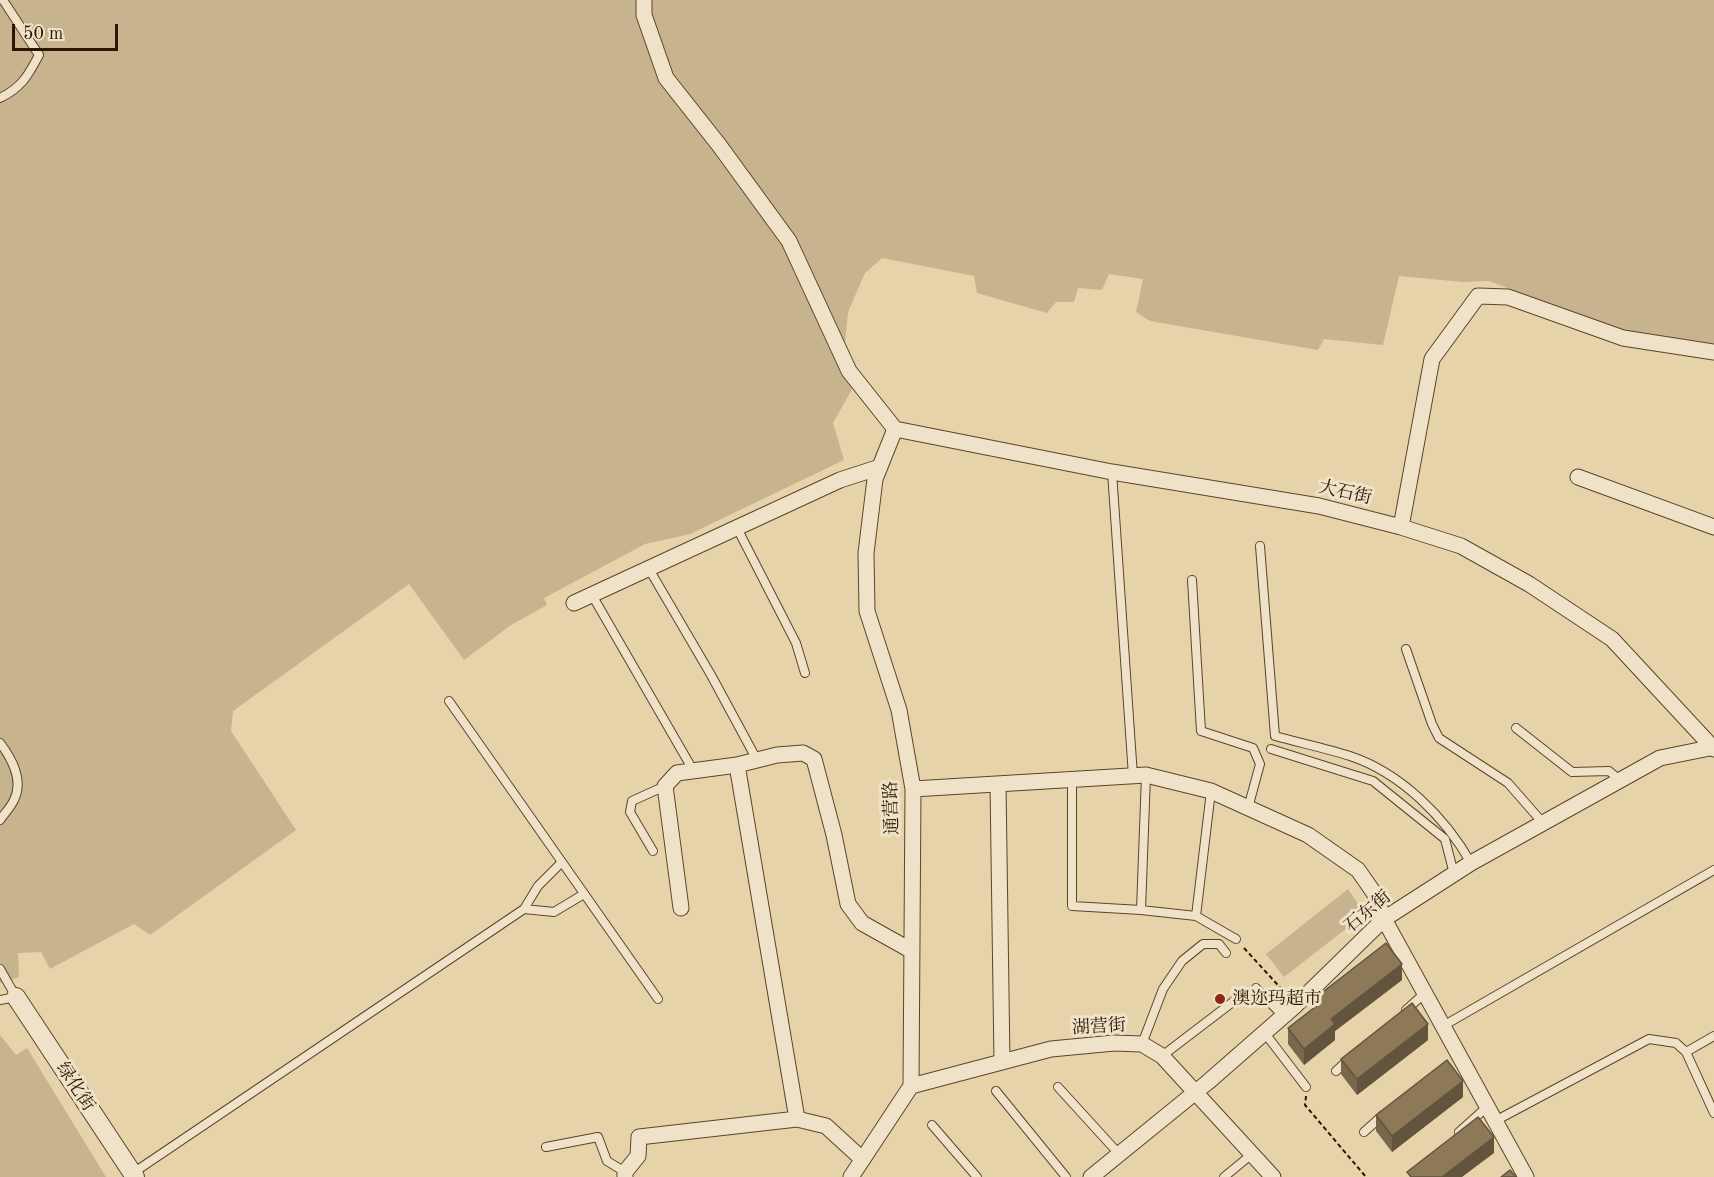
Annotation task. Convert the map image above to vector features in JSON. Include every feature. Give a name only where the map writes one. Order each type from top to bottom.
[{"type":"street","points":[[644,0],[644,15],[666,78],[789,241],[849,371],[895,429]]},
{"type":"street","points":[[1401,527],[1432,359],[1478,296],[1508,297],[1623,338],[1714,352]]},
{"type":"street","name":"通营路","points":[[895,429],[875,478],[866,553],[867,611],[899,710],[914,789],[911,1086]]},
{"type":"street","name":"大石街","points":[[895,429],[1112,472],[1319,506],[1401,527],[1461,546],[1529,584],[1612,639],[1714,747]]},
{"type":"street","points":[[574,603],[840,480],[880,467]]},
{"type":"street","points":[[1578,477],[1714,527]]},
{"type":"street","name":"石东街","points":[[1091,1177],[1296,1005],[1384,919],[1471,863],[1660,758],[1714,747]]},
{"type":"street","points":[[681,908],[665,786],[677,773],[737,765],[777,755],[802,753],[814,759],[834,835],[848,904],[862,923],[912,951]]},
{"type":"street","points":[[737,765],[797,1119]]},
{"type":"street","points":[[914,789],[1139,776],[1211,791],[1308,835],[1358,870],[1374,893],[1384,919],[1443,1026],[1453,1056],[1487,1107],[1519,1171]]},
{"type":"street","points":[[998,784],[1002,1062]]},
{"type":"street","name":"绿化街","points":[[8,998],[134,1175]]},
{"type":"street","name":"湖营街","points":[[911,1086],[1051,1049],[1114,1043],[1142,1044],[1162,1056],[1273,1177]]},
{"type":"street","points":[[625,1174],[638,1156],[639,1137],[797,1119],[826,1126],[857,1171],[911,1086]]},
{"type":"lane","points":[[0,98],[14,92],[28,75],[39,56],[3,0]]},
{"type":"lane","points":[[1112,472],[1139,776],[1141,910]]},
{"type":"lane","points":[[737,528],[796,643],[805,672]]},
{"type":"lane","points":[[1260,546],[1275,736],[1352,757],[1409,787],[1459,841],[1471,863]]},
{"type":"lane","points":[[649,569],[757,760]]},
{"type":"lane","points":[[1192,580],[1201,731],[1253,748],[1260,764],[1248,808]]},
{"type":"lane","points":[[592,595],[693,770]]},
{"type":"lane","points":[[1406,649],[1439,738],[1508,783],[1543,823]]},
{"type":"lane","points":[[449,701],[658,999]]},
{"type":"lane","points":[[1516,728],[1572,772],[1609,771],[1620,780]]},
{"type":"lane","points":[[0,743],[12,758],[18,783],[15,800],[0,820]]},
{"type":"lane","points":[[1271,748],[1373,781],[1445,839],[1454,874]]},
{"type":"lane","points":[[1072,779],[1072,906],[1196,916],[1236,939]]},
{"type":"lane","points":[[652,851],[630,812],[632,801],[665,786]]},
{"type":"lane","points":[[1196,916],[1211,791]]},
{"type":"lane","points":[[134,1175],[524,909],[538,886],[562,862]]},
{"type":"lane","points":[[1443,1026],[1714,870]]},
{"type":"lane","points":[[524,909],[554,912],[584,894]]},
{"type":"lane","points":[[1142,1044],[1163,989],[1182,961],[1203,944],[1219,944],[1226,953]]},
{"type":"lane","points":[[0,969],[8,998]]},
{"type":"lane","points":[[1256,988],[1283,1016]]},
{"type":"lane","points":[[1398,1016],[1425,993]]},
{"type":"lane","points":[[1162,1056],[1238,998]]},
{"type":"lane","points":[[1264,1032],[1306,1087]]},
{"type":"lane","points":[[1686,1052],[1714,1036]]},
{"type":"lane","points":[[1495,1121],[1649,1039],[1676,1043],[1686,1052],[1714,1113]]},
{"type":"lane","points":[[1336,1071],[1354,1055]]},
{"type":"lane","points":[[1058,1087],[1119,1154]]},
{"type":"lane","points":[[996,1091],[1066,1177]]},
{"type":"lane","points":[[1452,1138],[1487,1107]]},
{"type":"lane","points":[[1364,1132],[1389,1110]]},
{"type":"lane","points":[[932,1125],[977,1177]]},
{"type":"lane","points":[[546,1147],[598,1137],[607,1161],[625,1174]]},
{"type":"lane","points":[[1224,1177],[1252,1154]]},
{"type":"path","points":[[1236,939],[1296,1005]]},
{"type":"path","points":[[1306,1087],[1305,1105],[1366,1177]]},
{"type":"shaded area","points":[[0,0],[1714,0],[1714,345],[1615,329],[1489,281],[1463,282],[1399,276],[1383,345],[1324,339],[1318,350],[1150,321],[1136,312],[1143,279],[1109,274],[1102,290],[1078,288],[1074,302],[1056,302],[1047,313],[977,293],[974,276],[882,258],[865,273],[848,312],[845,343],[860,375],[833,423],[844,460],[690,534],[645,544],[544,598],[547,605],[511,625],[464,660],[409,584],[233,711],[231,731],[296,830],[150,935],[134,924],[50,969],[41,952],[18,953],[19,977],[0,983]]},
{"type":"shaded area","points":[[1348,889],[1365,914],[1284,977],[1266,954]]},
{"type":"shaded area","points":[[0,1035],[16,1055],[27,1048],[106,1177],[0,1177]]},
{"type":"building","points":[[1386,943],[1402,964],[1331,1019],[1335,1024],[1304,1049],[1288,1028],[1319,1004],[1315,998]]},
{"type":"building","points":[[1412,1003],[1428,1024],[1357,1079],[1341,1059]]},
{"type":"building","points":[[1447,1060],[1463,1081],[1392,1136],[1376,1115]]},
{"type":"building","points":[[1478,1117],[1494,1137],[1442,1177],[1411,1177],[1407,1172]]},
{"type":"building","points":[[1510,1170],[1516,1177],[1501,1177]]},
{"type":"place","name":"澳迩玛超市","points":[[1220,999]]}]
